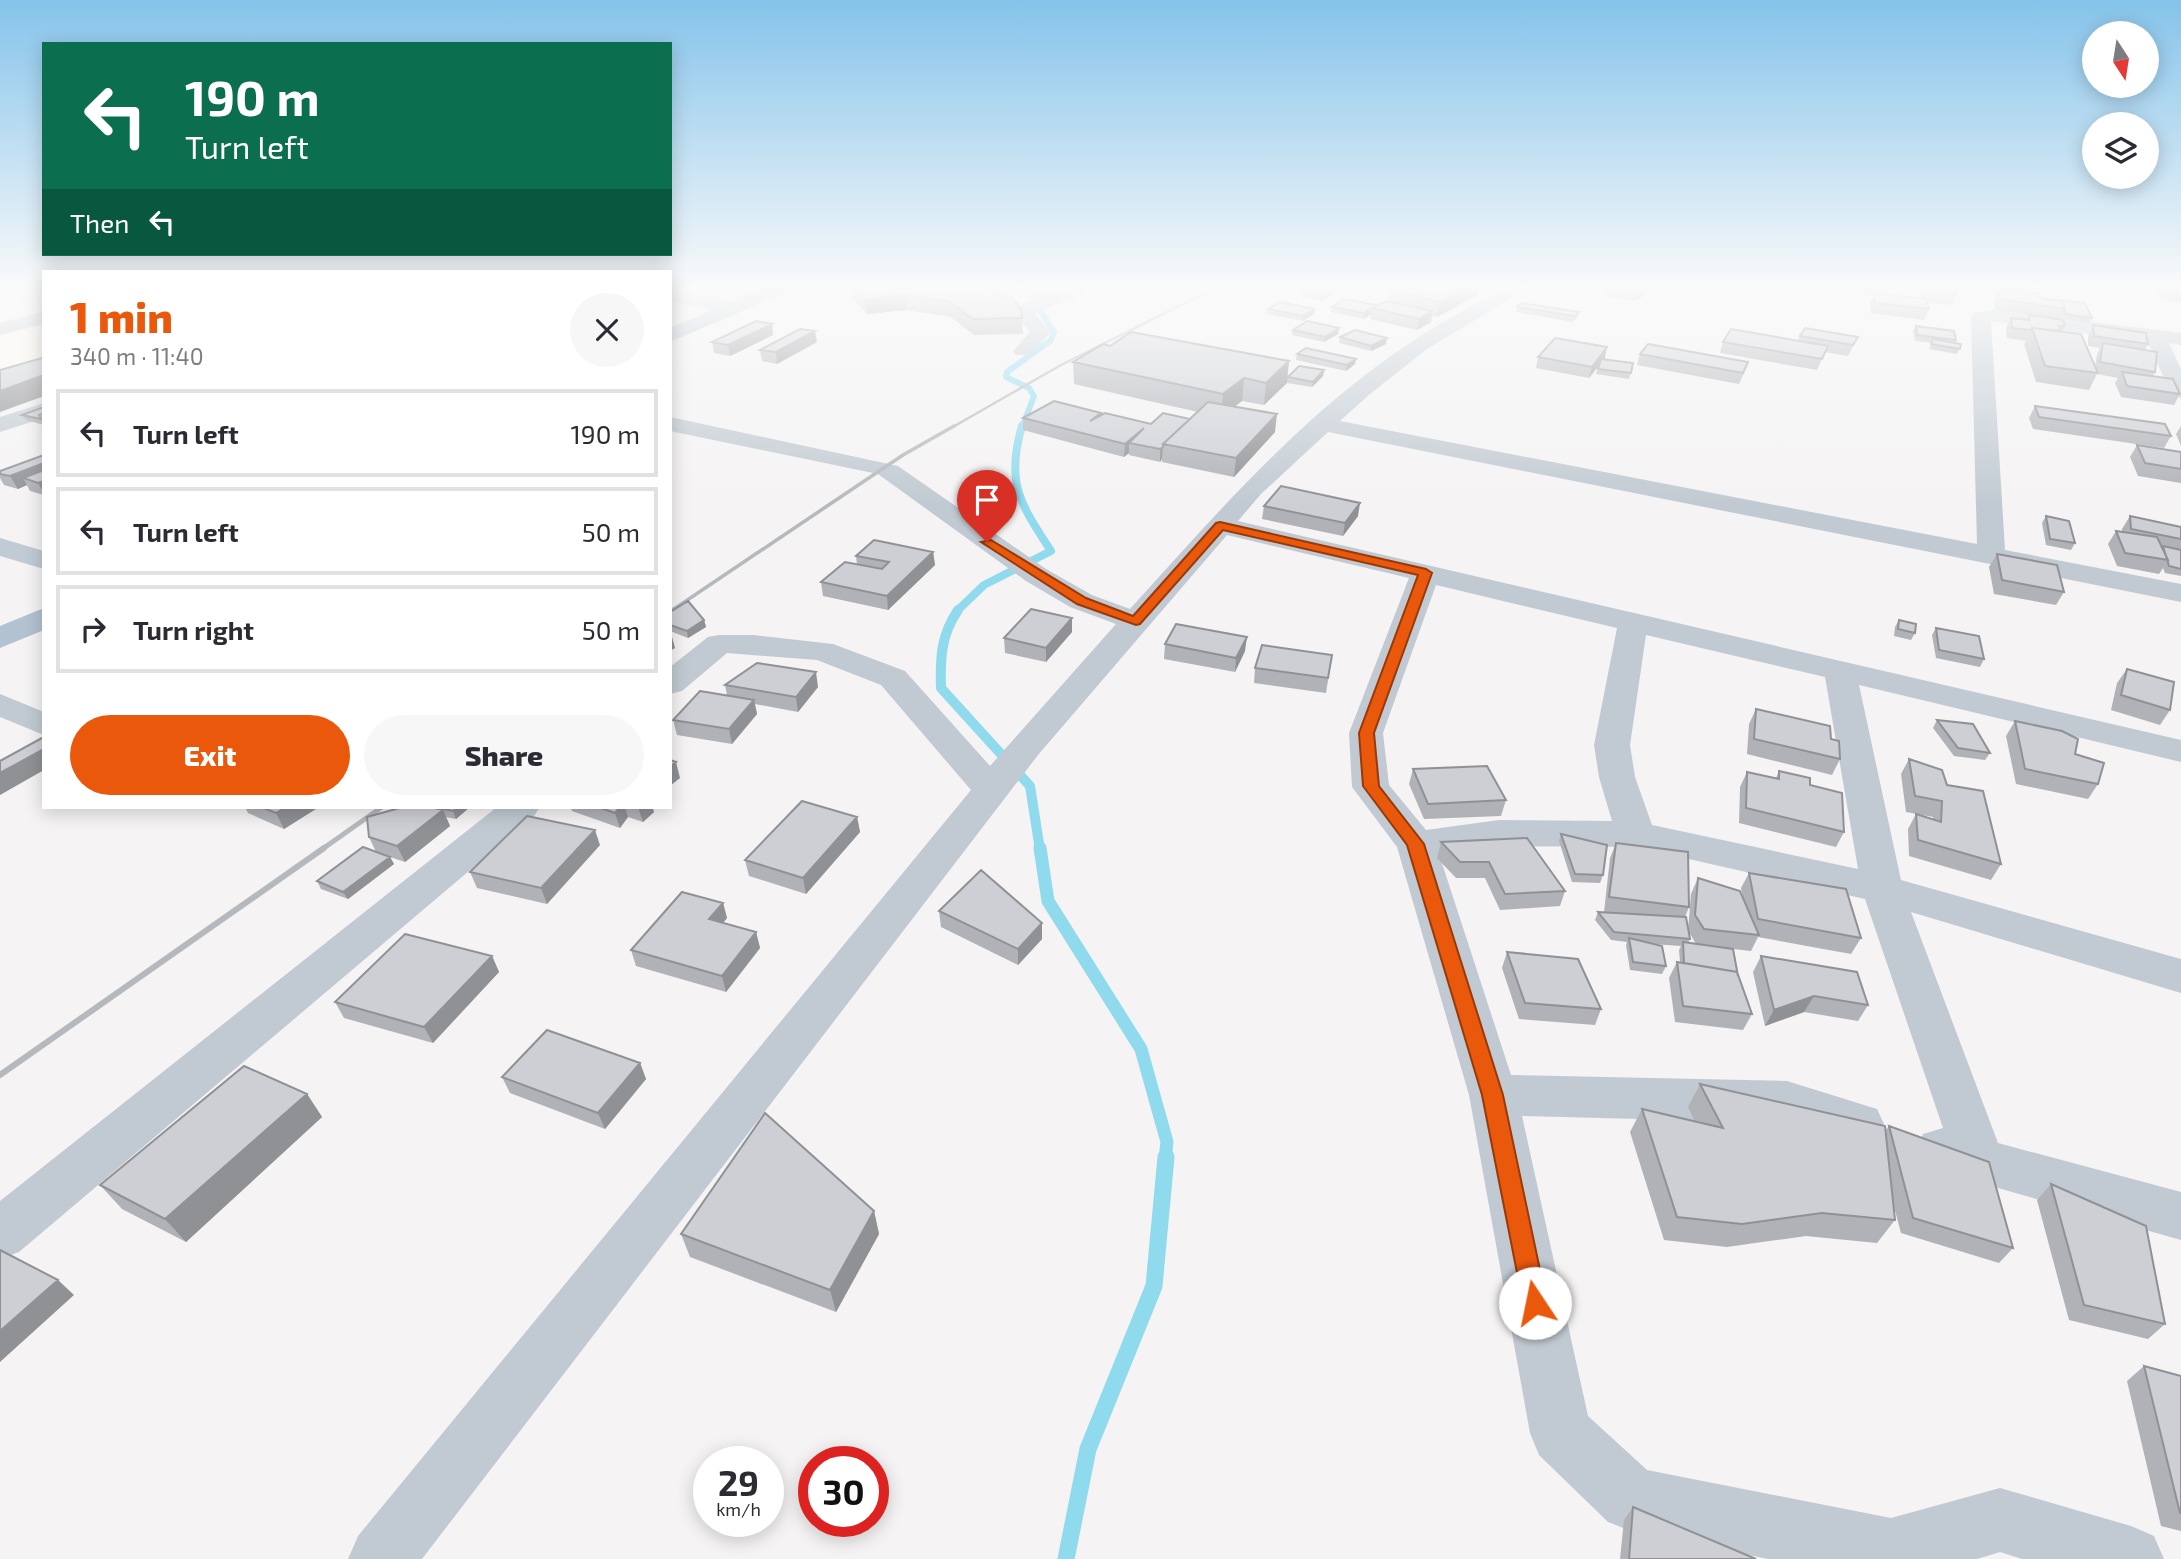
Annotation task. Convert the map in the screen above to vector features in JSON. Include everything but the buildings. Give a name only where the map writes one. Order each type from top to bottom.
[{"type":"main road","points":[[0,638],[42,619]]},
{"type":"street","points":[[381,1559],[1006,771],[1252,489],[1321,424],[1403,358]]},
{"type":"street","points":[[1983,358],[1991,555]]},
{"type":"street","points":[[2165,358],[2181,391]]},
{"type":"street","points":[[0,426],[42,411]]},
{"type":"street","points":[[672,424],[882,469],[1036,575],[1081,601],[1136,621]]},
{"type":"street","points":[[1321,424],[2181,593]]},
{"type":"street","points":[[0,426],[42,436]]},
{"type":"street","points":[[1220,525],[2181,751]]},
{"type":"street","points":[[0,547],[42,559]]},
{"type":"street","points":[[1426,573],[1366,733],[1371,786],[1416,844],[1493,1095],[1561,1433],[1631,1499],[1891,1555],[2000,1520],[2131,1559]]},
{"type":"street","points":[[1633,622],[1612,745],[1617,777],[1636,834]]},
{"type":"street","points":[[672,682],[719,644],[754,644],[822,651],[893,677],[1006,771]]},
{"type":"street","points":[[1840,671],[1882,889],[1980,1163]]},
{"type":"street","points":[[0,704],[42,724]]},
{"type":"street","points":[[0,1234],[519,809]]},
{"type":"street","points":[[1416,844],[1499,833],[1636,834],[1882,889],[2181,976]]},
{"type":"street","points":[[1493,1095],[1787,1101],[1980,1163],[2181,1216]]},
{"type":"shaded area","points":[[0,358],[42,358],[42,366],[0,374]]},
{"type":"waterway","points":[[1022,428],[1034,396],[1029,388],[1006,377],[1007,372],[1027,358]]},
{"type":"waterway","points":[[958,610],[984,585],[1051,551],[1031,520],[1019,493],[1015,463],[1022,426]]},
{"type":"waterway","points":[[958,610],[952,619],[943,647],[941,688],[1030,786],[1040,850]]},
{"type":"waterway","points":[[1040,848],[1048,901],[1141,1049],[1167,1142],[1165,1159]]},
{"type":"waterway","points":[[1066,1559],[1088,1449],[1154,1286],[1166,1157]]},
{"type":"railway","points":[[951,428],[1075,358]]},
{"type":"railway","points":[[672,610],[903,455],[954,426]]},
{"type":"railway","points":[[321,850],[379,809]]},
{"type":"railway","points":[[0,1075],[324,848]]},
{"type":"route","points":[[987,542],[1081,601],[1136,621],[1220,525],[1426,573],[1366,733],[1371,786],[1416,844],[1493,1095],[1535,1303]]}]
